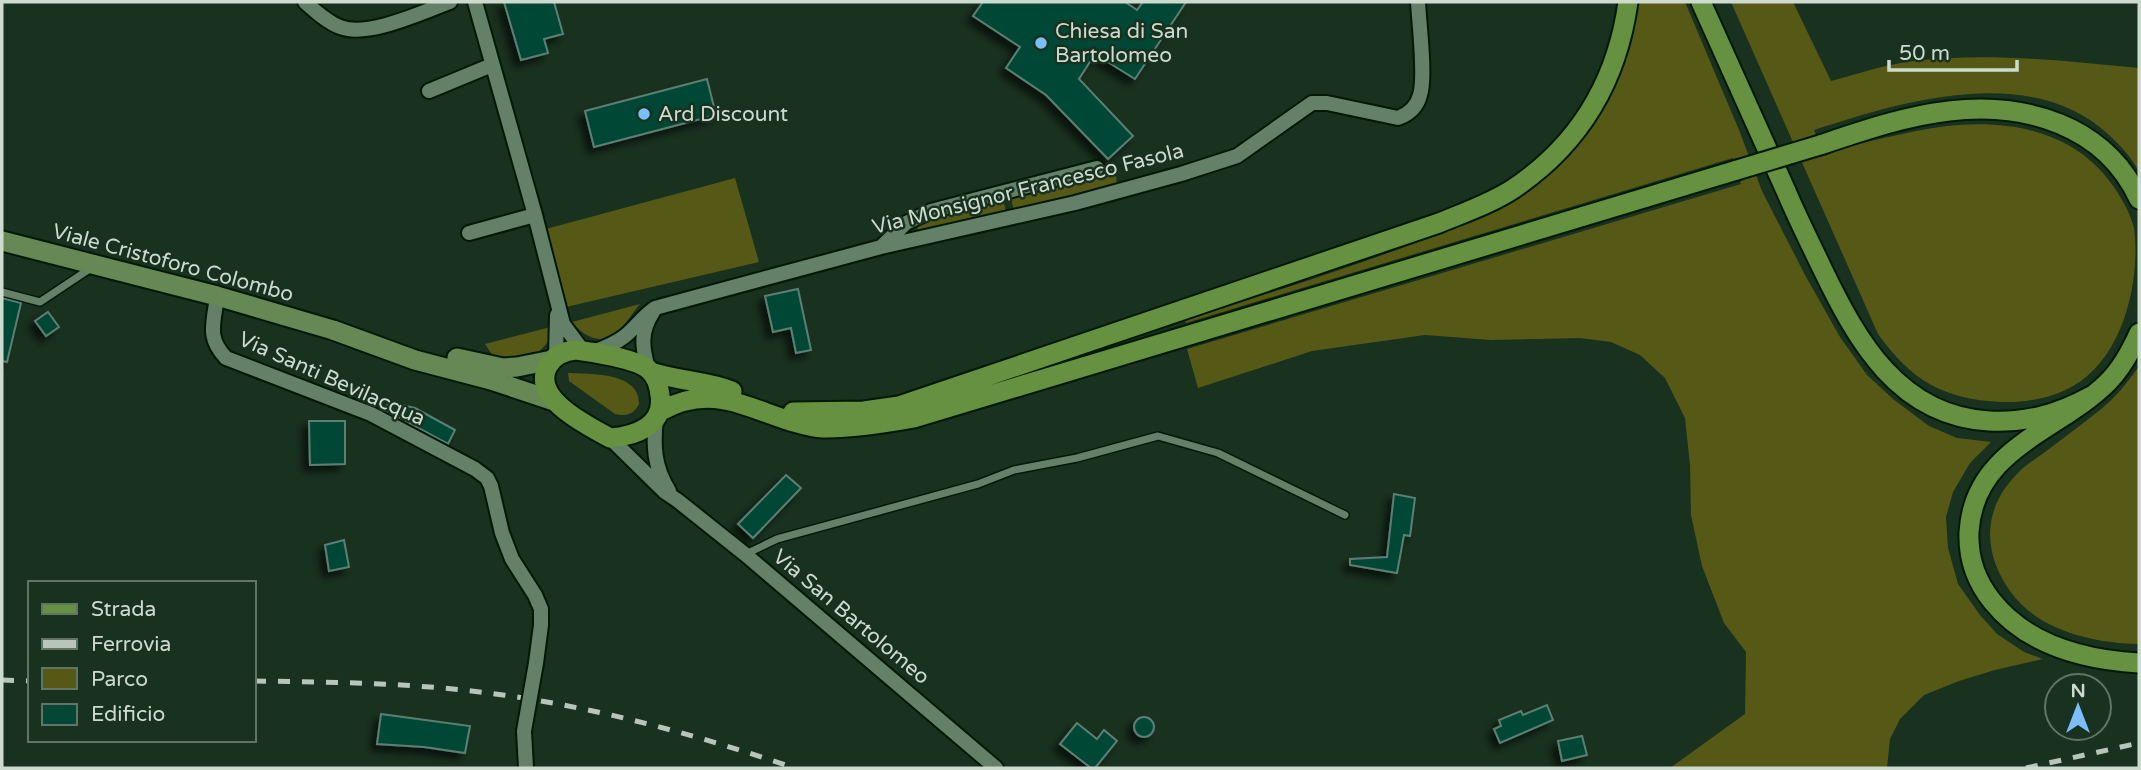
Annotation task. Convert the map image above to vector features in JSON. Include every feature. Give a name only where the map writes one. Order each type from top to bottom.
[{"type":"main road","points":[[793,412],[864,411],[899,406],[1426,228],[1481,205],[1511,190],[1543,167],[1592,110],[1618,52],[1628,2]]},
{"type":"main road","points":[[1701,2],[1837,301],[1856,333],[1888,375],[1906,391],[1926,403],[1948,413],[1975,420],[2002,422],[2046,416],[2065,410],[2091,396]]},
{"type":"main road","points":[[333,330],[415,359],[554,401],[610,438],[634,434],[658,415],[684,400],[709,397],[822,428],[878,424],[914,418],[1881,125],[1948,111],[2007,110],[2061,124],[2086,136],[2109,154],[2139,199]]},
{"type":"main road","name":"Viale Cristoforo Colombo","points":[[2,242],[217,296],[333,330]]},
{"type":"main road","points":[[333,330],[503,368],[554,358],[569,351],[587,351],[620,358],[664,377],[721,386],[793,412],[847,426]]},
{"type":"main road","points":[[2139,333],[2122,366],[2108,382],[2018,446],[1986,478],[1971,513],[1969,535],[1970,555],[1976,575],[1985,592],[2014,623],[2057,647],[2118,662],[2139,663]]},
{"type":"main road","points":[[554,358],[547,367],[544,381],[554,401]]},
{"type":"main road","points":[[650,370],[660,390],[658,415]]},
{"type":"street","points":[[305,2],[339,27],[363,30],[374,29],[450,2]]},
{"type":"street","points":[[475,2],[563,324],[587,351],[615,342],[655,308]]},
{"type":"street","name":"Via Monsignor Francesco Fasola","points":[[655,308],[881,247],[1075,203],[1181,174],[1237,156],[1312,103],[1327,103],[1402,117],[1416,105],[1422,85],[1418,2]]},
{"type":"street","points":[[429,91],[492,65]]},
{"type":"street","points":[[881,247],[906,223],[931,211],[1097,168]]},
{"type":"street","points":[[469,233],[535,215]]},
{"type":"street","name":"Via Santi Bevilacqua","points":[[217,296],[213,334],[215,346],[226,358],[371,414],[487,478],[492,486],[502,533],[512,559],[541,609],[536,663],[524,731],[526,768]]},
{"type":"street","points":[[554,358],[558,324],[556,300]]},
{"type":"street","points":[[650,370],[642,344],[646,322],[655,308]]},
{"type":"street","points":[[658,415],[653,444],[657,469],[677,500]]},
{"type":"street","name":"Via San Bartolomeo","points":[[610,438],[665,492],[746,555],[996,768]]},
{"type":"lane","points":[[2,292],[40,302],[95,266]]},
{"type":"lane","points":[[746,555],[777,539],[978,484],[1014,470],[1077,458],[1158,436],[1218,453],[1345,515]]},
{"type":"green space","points":[[1638,2],[1685,2],[1762,191],[1840,337],[1867,375],[1929,426],[1957,438],[1991,442],[1970,463],[1953,492],[1946,517],[1948,548],[1958,584],[1980,615],[1997,634],[2024,652],[2043,659],[1995,670],[1924,695],[1900,719],[1890,739],[1887,768],[1670,768],[1745,714],[1746,652],[1724,623],[1702,566],[1691,515],[1685,418],[1665,378],[1640,355],[1611,342],[1580,338],[1491,340],[1425,335],[1312,351],[1198,388],[1187,349],[1741,184],[1733,158],[1186,323],[1185,320],[1335,272],[1423,240],[1485,214],[1528,190],[1578,143],[1608,101],[1628,53]]},
{"type":"green space","points":[[1731,2],[1793,2],[1831,81],[1893,64],[1942,58],[2027,58],[2139,68],[2139,172],[2130,157],[2109,135],[2078,113],[2043,99],[2005,94],[1966,94],[1926,100],[1887,108],[1814,130],[1825,156],[1858,144],[1944,126],[2000,125],[2053,137],[2098,167],[2129,213],[2134,228],[2135,249],[2131,294],[2125,316],[2105,357],[2090,373],[2073,386],[2048,397],[2001,402],[1946,392],[1903,364],[1878,334]]},
{"type":"green space","points":[[1115,168],[1117,184],[1014,210],[1010,196]]},
{"type":"green space","points":[[735,178],[759,262],[566,307],[546,229]]},
{"type":"green space","points":[[1003,198],[1006,212],[918,230],[917,226],[935,215]]},
{"type":"green space","points":[[640,304],[619,331],[607,338],[588,336],[572,322]]},
{"type":"green space","points":[[552,322],[548,342],[536,355],[499,360],[485,344],[547,328]]},
{"type":"green space","points":[[2139,366],[2139,644],[2086,637],[2051,625],[2036,616],[2022,605],[2001,577],[1991,547],[1990,532],[1997,503],[2016,475],[2106,405]]},
{"type":"green space","points":[[568,373],[601,375],[623,380],[632,386],[639,404],[629,414],[615,414],[569,381]]},
{"type":"building","points":[[504,2],[554,2],[563,34],[544,39],[548,53],[521,60]]},
{"type":"building","points":[[983,2],[1125,2],[1137,10],[1143,2],[1186,2],[1135,79],[1095,54],[1079,79],[1133,136],[1108,159],[1046,95],[1006,68],[1020,47],[973,16]]},
{"type":"building","points":[[707,79],[716,115],[594,147],[585,111]]},
{"type":"building","points":[[798,289],[811,350],[796,353],[791,328],[773,332],[765,296]]},
{"type":"building","points":[[2,298],[21,303],[7,362],[2,361]]},
{"type":"building","points":[[48,312],[59,327],[46,336],[35,321]]},
{"type":"building","points":[[389,402],[415,408],[455,430],[448,444],[385,410]]},
{"type":"building","points":[[309,421],[345,421],[345,464],[310,465]]},
{"type":"building","points":[[786,475],[801,488],[753,538],[738,524]]},
{"type":"building","points":[[1394,494],[1415,498],[1410,536],[1404,535],[1397,573],[1350,565],[1350,559],[1387,557]]},
{"type":"building","points":[[344,540],[349,567],[329,571],[325,545]]},
{"type":"building","points":[[1547,705],[1553,720],[1500,743],[1494,729],[1501,726],[1499,720],[1521,711],[1523,715]]},
{"type":"building","points":[[381,714],[470,726],[465,753],[377,744]]},
{"type":"building","points":[[1140,717],[1148,717],[1154,727],[1148,737],[1140,737],[1134,731],[1134,723]]},
{"type":"building","points":[[1077,723],[1097,739],[1104,730],[1117,741],[1095,768],[1091,768],[1060,744]]},
{"type":"building","points":[[1582,736],[1587,755],[1562,761],[1558,741]]},
{"type":"railway","points":[[2,680],[28,681]]},
{"type":"railway","points":[[256,681],[410,686],[472,691],[540,701],[651,725],[795,768]]},
{"type":"railway","points":[[2026,768],[2139,743]]},
{"type":"place","name":"Chiesa di San Bartolomeo","points":[[1041,43]]},
{"type":"place","name":"Ard Discount","points":[[644,114]]}]
